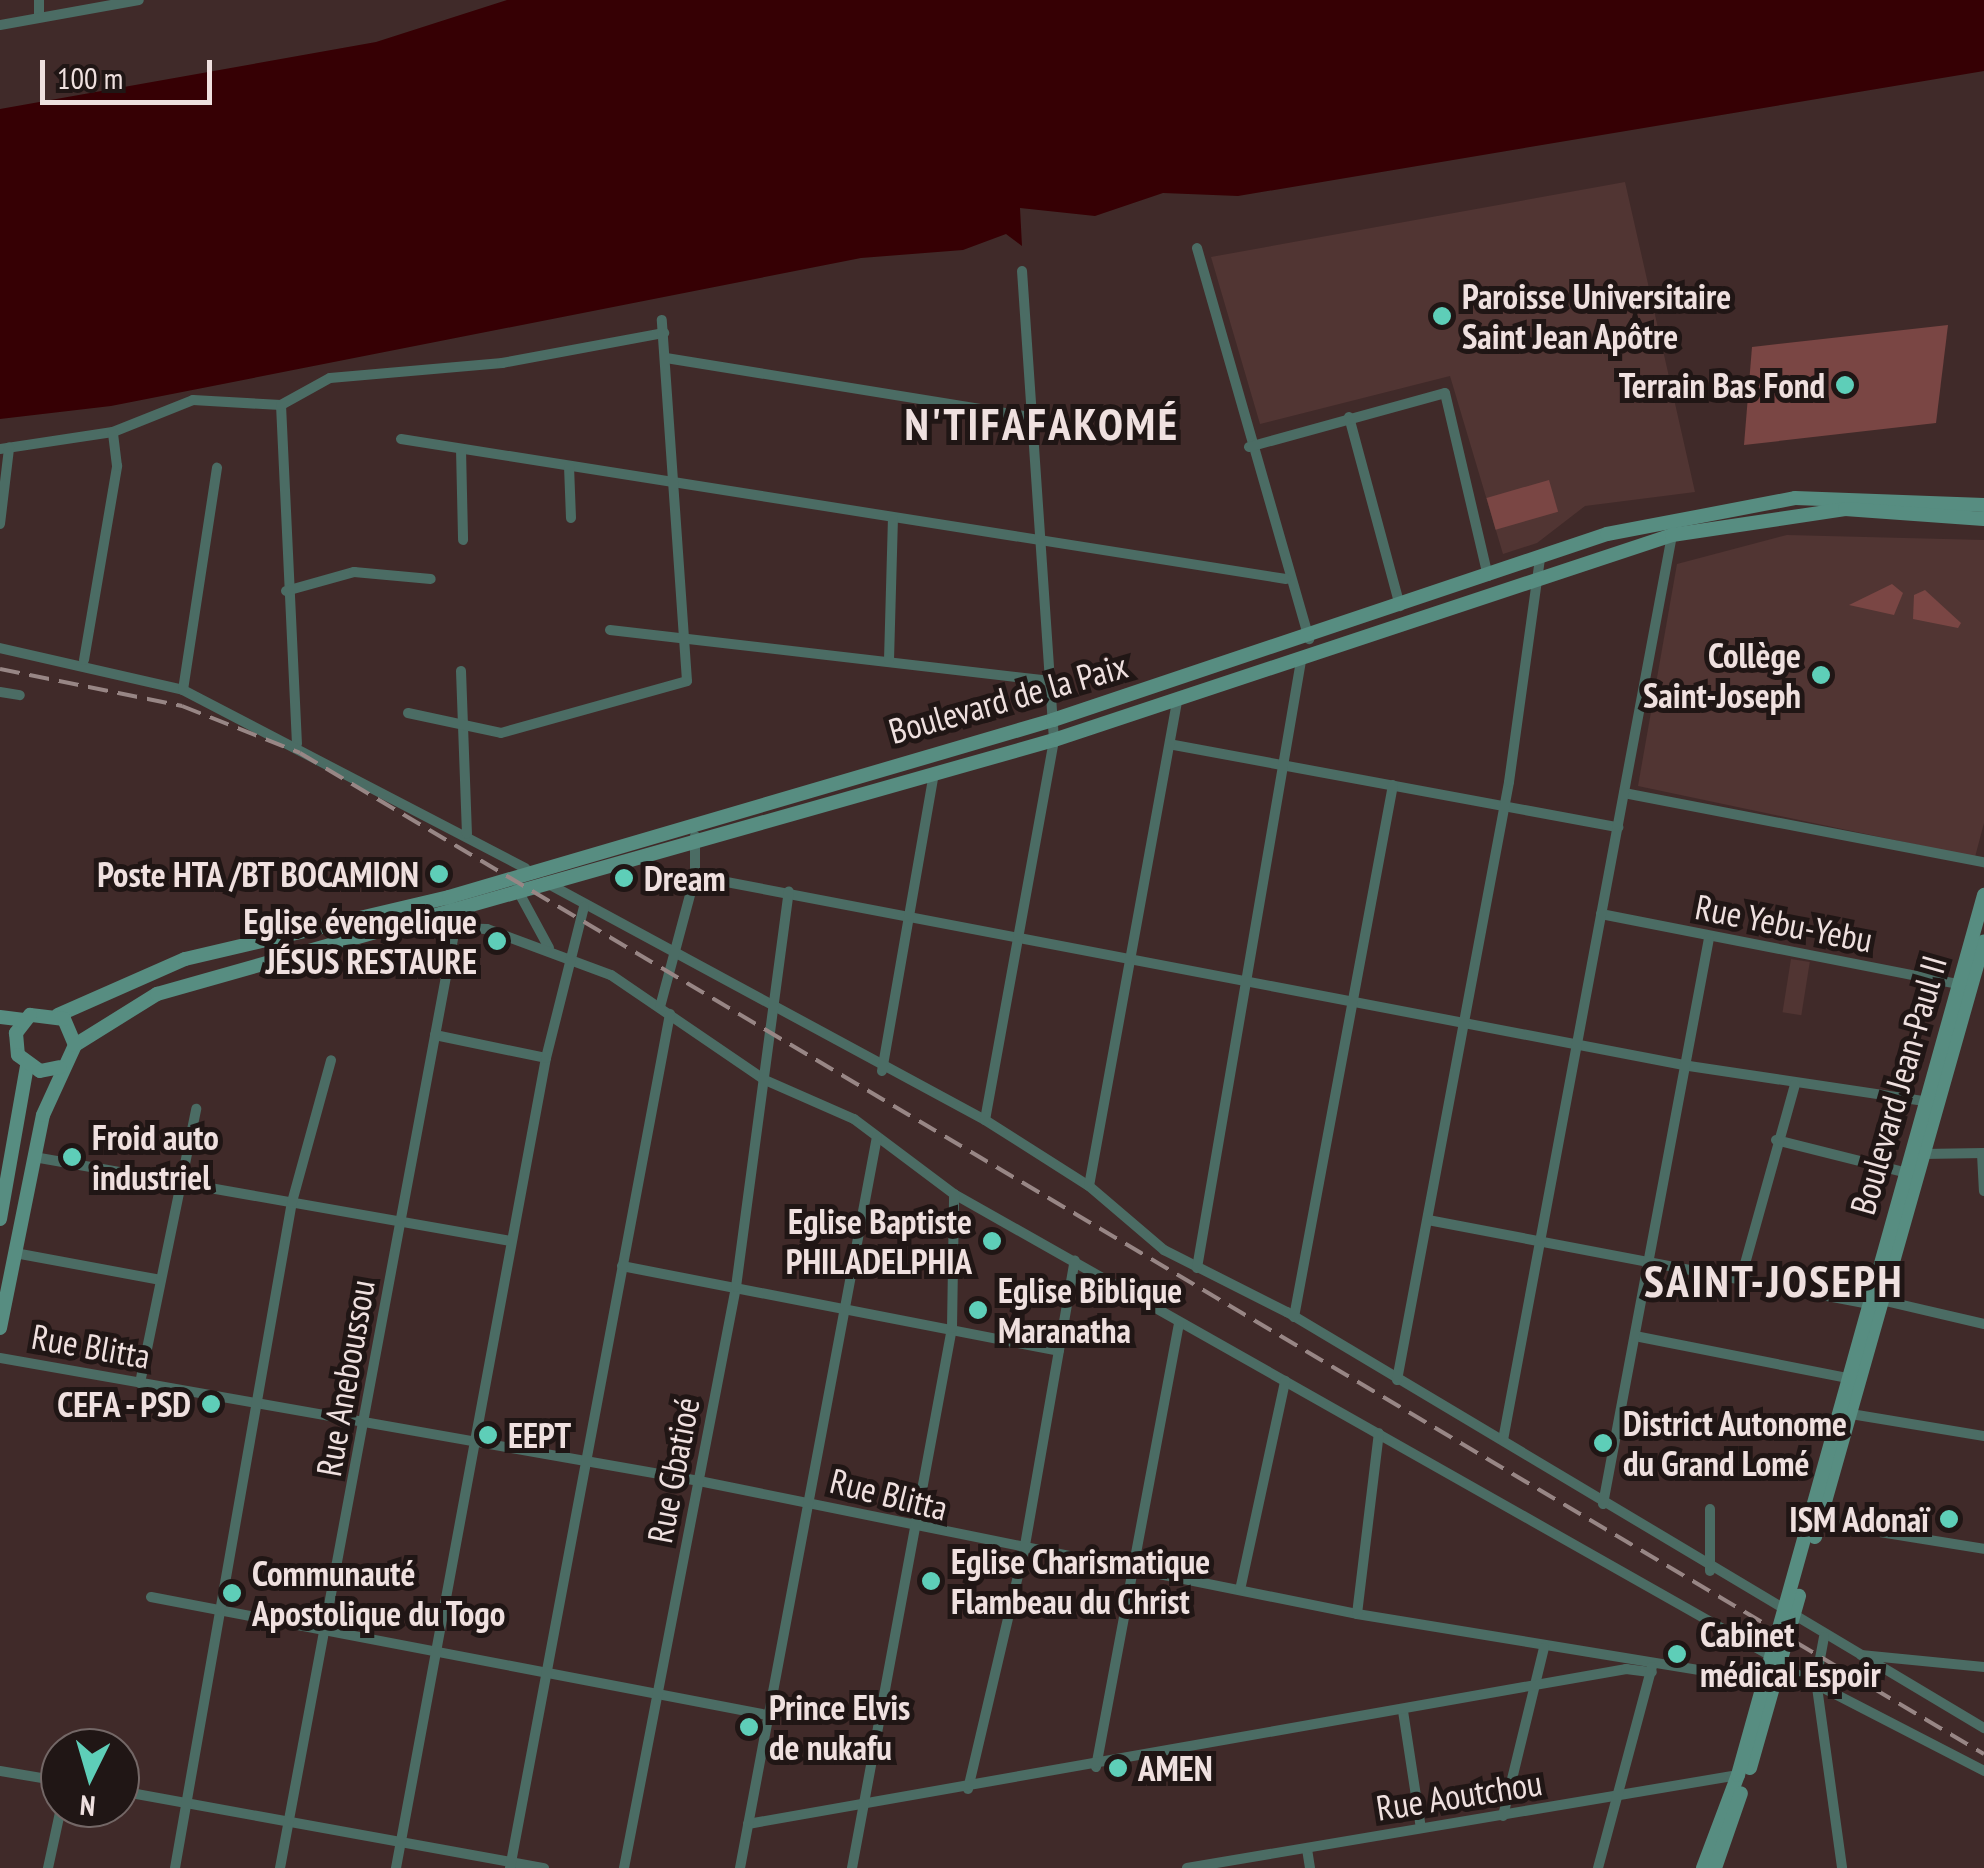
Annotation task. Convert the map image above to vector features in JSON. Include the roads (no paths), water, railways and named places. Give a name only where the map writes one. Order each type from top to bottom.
[{"type":"main road","name":"Boulevard de la Paix","points":[[74,1045],[138,1001],[452,913],[530,885],[1054,740],[1177,702],[1301,661],[1543,565],[1746,503],[1862,496],[1984,505]]},
{"type":"main road","name":"Boulevard de la Paix","points":[[58,1015],[185,959],[286,932],[452,913],[524,868],[1054,720],[1488,576],[1672,535],[1845,509],[1984,519]]},
{"type":"main road","name":"Boulevard Jean-Paul II","points":[[1716,1868],[1774,1661],[1851,1414],[1903,1172],[1984,895]]},
{"type":"main road","points":[[286,932],[293,957]]},
{"type":"main road","name":"Boulevard Jean-Paul II","points":[[1789,1612],[1848,1378],[1924,1154],[1984,942]]},
{"type":"main road","points":[[0,1017],[24,1020],[58,1015],[74,1045],[60,1067],[34,1156],[0,1328]]},
{"type":"main road","points":[[16,1049],[24,1020]]},
{"type":"main road","points":[[0,1043],[16,1049],[27,1066],[0,1220]]},
{"type":"main road","points":[[27,1066],[60,1067]]},
{"type":"main road","name":"Boulevard Jean-Paul II","points":[[1703,1868],[1774,1661]]},
{"type":"street","points":[[39,0],[39,17]]},
{"type":"street","points":[[0,25],[139,0]]},
{"type":"street","points":[[1197,248],[1286,580],[1309,638]]},
{"type":"street","points":[[985,1120],[1054,740],[1044,542],[1022,271]]},
{"type":"street","points":[[408,713],[460,731],[517,730],[679,688],[689,676],[662,320]]},
{"type":"street","points":[[0,524],[5,449],[113,432],[193,400],[281,405],[330,378],[502,363],[664,333]]},
{"type":"street","points":[[666,358],[1032,417]]},
{"type":"street","points":[[1249,446],[1445,393],[1488,576]]},
{"type":"street","points":[[281,405],[286,592],[297,744]]},
{"type":"street","points":[[1349,418],[1400,607]]},
{"type":"street","points":[[84,660],[117,466],[113,432]]},
{"type":"street","points":[[402,440],[1286,580]]},
{"type":"street","points":[[462,449],[462,540]]},
{"type":"street","points":[[569,466],[571,518]]},
{"type":"street","points":[[183,690],[216,468]]},
{"type":"street","points":[[889,660],[893,520]]},
{"type":"street","points":[[1503,1440],[1536,1240],[1577,1045],[1672,535]]},
{"type":"street","points":[[1398,1380],[1505,806],[1543,565]]},
{"type":"street","points":[[286,592],[354,572],[431,579]]},
{"type":"street","points":[[610,630],[685,632],[1052,681]]},
{"type":"street","points":[[0,648],[84,660],[183,690],[297,744],[524,868]]},
{"type":"street","points":[[1196,1268],[1301,661]]},
{"type":"street","points":[[462,672],[460,731],[467,834]]},
{"type":"street","points":[[0,692],[20,695]]},
{"type":"street","points":[[1090,1186],[1174,745],[1177,702]]},
{"type":"street","points":[[1174,745],[1618,828]]},
{"type":"street","points":[[882,1071],[934,773]]},
{"type":"street","points":[[1294,1317],[1394,785]]},
{"type":"street","points":[[1624,794],[1984,862]]},
{"type":"street","points":[[511,1865],[588,1461],[665,1010],[672,944],[695,876],[696,840],[691,821]]},
{"type":"street","points":[[695,876],[1689,1066],[1924,1101]]},
{"type":"street","points":[[530,885],[672,944],[882,1071],[985,1120],[1090,1186],[1132,1229],[1196,1268],[1294,1317],[1503,1440],[1710,1572],[1789,1612],[1824,1637],[1984,1728]]},
{"type":"street","points":[[530,885],[549,948]]},
{"type":"street","name":"Rue Gbatioé","points":[[624,1868],[736,1287],[765,1080],[770,1002],[790,892]]},
{"type":"street","points":[[396,1868],[470,1446],[567,954],[584,907]]},
{"type":"street","points":[[452,913],[567,954],[665,1010],[765,1080],[877,1137],[954,1194],[1075,1260],[1179,1324],[1379,1433],[1774,1661],[1984,1771]]},
{"type":"street","name":"Rue Aneboussou","points":[[280,1868],[436,1034],[452,913]]},
{"type":"street","name":"Rue Yebu-Yebu","points":[[1602,914],[1957,984]]},
{"type":"street","points":[[1603,1504],[1655,1261],[1709,938]]},
{"type":"street","points":[[436,1034],[546,1058]]},
{"type":"street","points":[[175,1868],[217,1608],[292,1202],[331,1060]]},
{"type":"street","points":[[1740,1278],[1776,1140],[1795,1084]]},
{"type":"street","points":[[140,1383],[196,1109]]},
{"type":"street","points":[[740,1868],[877,1137]]},
{"type":"street","points":[[1776,1140],[1903,1172]]},
{"type":"street","points":[[1924,1154],[1983,1154],[1984,1191]]},
{"type":"street","points":[[34,1156],[511,1240]]},
{"type":"street","points":[[852,1868],[952,1328],[954,1194]]},
{"type":"street","points":[[1428,1220],[1984,1324]]},
{"type":"street","points":[[15,1253],[160,1280]]},
{"type":"street","points":[[968,1790],[1024,1551],[1075,1260]]},
{"type":"street","points":[[622,1266],[1059,1351]]},
{"type":"street","points":[[1096,1767],[1179,1324]]},
{"type":"street","points":[[1640,1337],[1848,1378]]},
{"type":"street","name":"Rue Blitta","points":[[0,1358],[470,1446],[588,1461],[699,1481],[809,1502],[915,1532],[1653,1669],[1764,1681]]},
{"type":"street","points":[[1240,1590],[1285,1381]]},
{"type":"street","points":[[1851,1414],[1984,1436]]},
{"type":"street","points":[[1357,1614],[1379,1433]]},
{"type":"street","points":[[1710,1509],[1710,1572]]},
{"type":"street","points":[[1818,1522],[1984,1549]]},
{"type":"street","points":[[151,1597],[767,1714]]},
{"type":"street","points":[[1824,1637],[1816,1680],[1842,1868]]},
{"type":"street","points":[[1503,1816],[1544,1648]]},
{"type":"street","points":[[1856,1655],[1984,1666]]},
{"type":"street","points":[[748,1824],[863,1809],[1653,1669],[1598,1868]]},
{"type":"street","points":[[1403,1711],[1421,1828]]},
{"type":"street","points":[[0,1770],[40,1777]]},
{"type":"street","name":"Rue Aoutchou","points":[[1188,1868],[1738,1774]]},
{"type":"street","points":[[140,1794],[544,1868]]},
{"type":"street","points":[[48,1868],[56,1828]]},
{"type":"street","points":[[1306,1848],[1310,1868]]},
{"type":"railway","points":[[0,669],[182,706],[300,753],[1984,1754]]},
{"type":"place","name":"Paroisse Universitaire Saint Jean Apôtre","points":[[1442,316]]},
{"type":"place","name":"Terrain Bas Fond","points":[[1845,385]]},
{"type":"place","name":"Collège Saint-Joseph","points":[[1821,675]]},
{"type":"place","name":"Poste HTA /BT BOCAMION","points":[[439,874]]},
{"type":"place","name":"Dream","points":[[624,878]]},
{"type":"place","name":"Eglise évengelique JÉSUS RESTAURE","points":[[497,941]]},
{"type":"place","name":"Froid auto industriel","points":[[72,1157]]},
{"type":"place","name":"Eglise Baptiste PHILADELPHIA","points":[[992,1241]]},
{"type":"place","name":"Eglise Biblique Maranatha","points":[[978,1310]]},
{"type":"place","name":"CEFA - PSD","points":[[211,1404]]},
{"type":"place","name":"EEPT","points":[[488,1435]]},
{"type":"place","name":"District Autonome du Grand Lomé","points":[[1603,1443]]},
{"type":"place","name":"ISM Adonaï","points":[[1949,1519]]},
{"type":"place","name":"Eglise Charismatique Flambeau du Christ","points":[[931,1581]]},
{"type":"place","name":"Communauté Apostolique du Togo","points":[[232,1593]]},
{"type":"place","name":"Cabinet médical Espoir","points":[[1677,1654]]},
{"type":"place","name":"Prince Elvis de nukafu","points":[[749,1727]]},
{"type":"place","name":"AMEN","points":[[1118,1768]]},
{"type":"district","name":"N'TIFAFAKOMÉ","points":[[1042,424]]},
{"type":"district","name":"SAINT-JOSEPH","points":[[1774,1281]]}]
